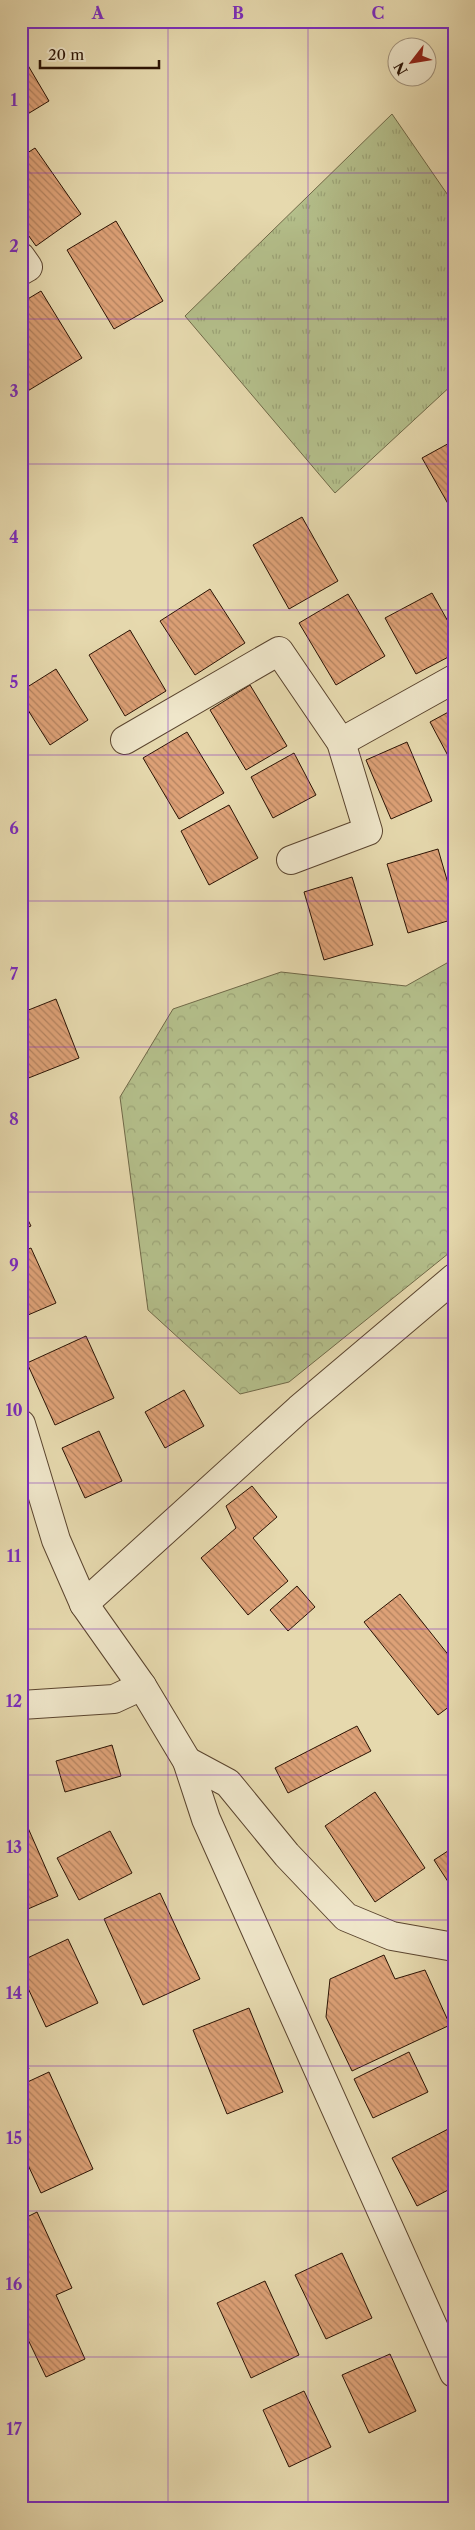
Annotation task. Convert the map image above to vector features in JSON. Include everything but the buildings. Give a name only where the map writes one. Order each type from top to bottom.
[{"type":"street","points":[[21,257],[28,267],[21,272]]},
{"type":"street","points":[[125,740],[279,651],[341,742],[368,831],[291,860]]},
{"type":"street","points":[[341,742],[454,679]]},
{"type":"street","points":[[84,1604],[299,1409],[454,1278]]},
{"type":"street","points":[[21,1424],[56,1540],[84,1604],[142,1686],[187,1761],[206,1819],[454,2373]]},
{"type":"street","points":[[21,1705],[114,1699],[142,1686]]},
{"type":"street","points":[[187,1761],[228,1783],[287,1855],[346,1917],[392,1936],[454,1947]]},
{"type":"green space","points":[[392,114],[454,204],[454,383],[335,493],[185,316]]},
{"type":"green space","points":[[454,959],[454,1249],[289,1382],[240,1394],[148,1310],[120,1097],[173,1009],[281,972],[406,986]]}]
